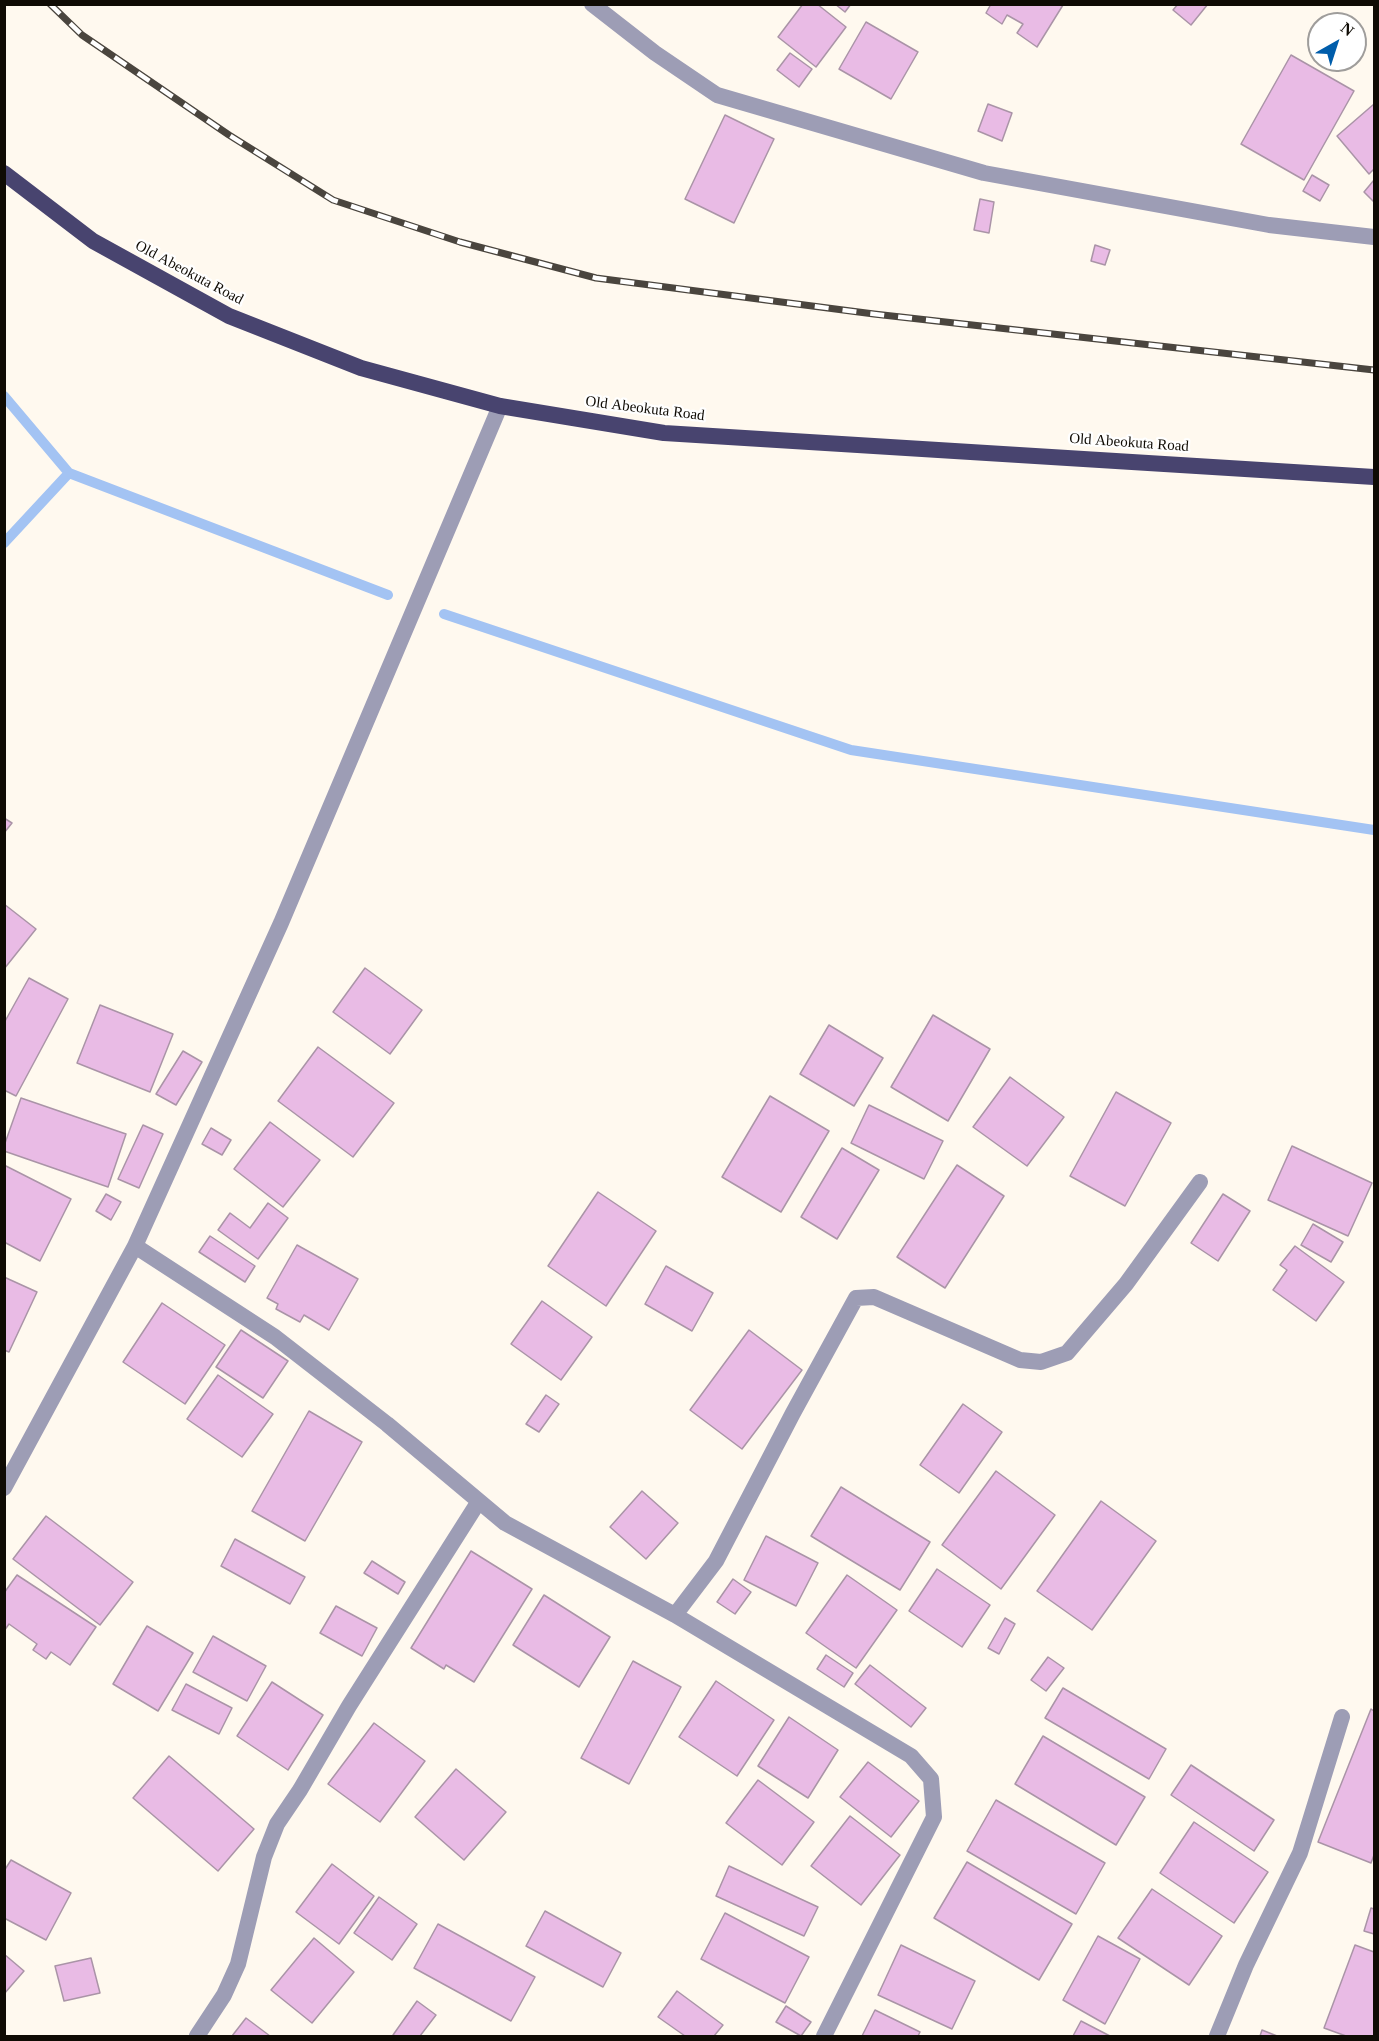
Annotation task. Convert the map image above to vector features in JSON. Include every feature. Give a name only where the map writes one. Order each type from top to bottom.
[{"type":"highway","name":"Old Abeokuta Road","points":[[4,173],[93,241],[229,316],[361,368],[500,406],[664,433],[1374,477]]},
{"type":"street","points":[[592,4],[655,53],[717,95],[984,173],[1269,225],[1374,237]]},
{"type":"street","points":[[4,1488],[135,1246],[281,923],[500,406]]},
{"type":"street","points":[[675,1615],[716,1562],[855,1298],[874,1297],[1020,1360],[1041,1362],[1050,1359],[1067,1353],[1119,1293],[1200,1182]]},
{"type":"street","points":[[135,1246],[275,1337],[387,1424],[505,1523],[675,1615],[911,1756],[931,1779],[934,1817],[824,2037]]},
{"type":"street","points":[[197,2037],[224,1995],[238,1964],[264,1857],[277,1824],[479,1501]]},
{"type":"street","points":[[1217,2037],[1246,1965],[1300,1854],[1342,1717]]},
{"type":"building","points":[[803,4],[817,4],[846,27],[816,67],[778,37]]},
{"type":"building","points":[[835,4],[851,4],[845,12]]},
{"type":"building","points":[[991,4],[1063,5],[1037,47],[1017,33],[1023,24],[1007,15],[1002,24],[986,13]]},
{"type":"building","points":[[1178,4],[1208,4],[1191,25],[1173,10]]},
{"type":"building","points":[[866,22],[918,52],[891,99],[839,69]]},
{"type":"building","points":[[790,53],[812,69],[799,87],[777,70]]},
{"type":"building","points":[[1291,55],[1307,64],[1307,72],[1321,72],[1354,91],[1304,180],[1241,144]]},
{"type":"building","points":[[988,104],[1012,113],[1002,141],[978,131]]},
{"type":"building","points":[[1374,104],[1374,169],[1369,174],[1337,136]]},
{"type":"building","points":[[725,115],[774,139],[734,223],[685,199]]},
{"type":"building","points":[[1312,175],[1329,185],[1320,201],[1303,191]]},
{"type":"building","points":[[1374,180],[1374,202],[1364,192]]},
{"type":"building","points":[[980,199],[994,202],[989,233],[974,230]]},
{"type":"building","points":[[1095,245],[1110,250],[1105,265],[1091,261]]},
{"type":"building","points":[[4,818],[12,823],[4,833]]},
{"type":"building","points":[[4,904],[36,929],[4,969]]},
{"type":"building","points":[[365,968],[422,1010],[390,1054],[333,1012]]},
{"type":"building","points":[[29,978],[68,999],[16,1096],[4,1090],[4,1023]]},
{"type":"building","points":[[100,1005],[173,1034],[150,1092],[77,1063]]},
{"type":"building","points":[[933,1015],[990,1049],[948,1121],[891,1087]]},
{"type":"building","points":[[829,1025],[883,1058],[854,1106],[800,1074]]},
{"type":"building","points":[[318,1047],[394,1103],[353,1157],[278,1101]]},
{"type":"building","points":[[183,1051],[202,1062],[176,1105],[156,1094]]},
{"type":"building","points":[[1010,1077],[1064,1117],[1027,1166],[973,1127]]},
{"type":"building","points":[[1116,1092],[1171,1123],[1125,1206],[1070,1176]]},
{"type":"building","points":[[770,1096],[829,1131],[781,1212],[722,1177]]},
{"type":"building","points":[[21,1098],[126,1134],[108,1187],[4,1151]]},
{"type":"building","points":[[869,1105],[943,1141],[924,1179],[851,1143]]},
{"type":"building","points":[[270,1122],[320,1160],[283,1207],[234,1169]]},
{"type":"building","points":[[143,1125],[163,1134],[139,1188],[118,1179]]},
{"type":"building","points":[[211,1128],[231,1140],[222,1155],[202,1144]]},
{"type":"building","points":[[1292,1146],[1372,1183],[1348,1236],[1268,1200]]},
{"type":"building","points":[[842,1148],[879,1170],[837,1239],[801,1217]]},
{"type":"building","points":[[4,1165],[71,1199],[40,1261],[4,1242]]},
{"type":"building","points":[[957,1165],[1004,1196],[945,1288],[897,1257]]},
{"type":"building","points":[[598,1192],[656,1231],[606,1306],[548,1266]]},
{"type":"building","points":[[106,1194],[121,1202],[111,1220],[96,1211]]},
{"type":"building","points":[[1223,1194],[1250,1211],[1218,1261],[1191,1243]]},
{"type":"building","points":[[268,1203],[288,1218],[258,1259],[218,1230],[230,1213],[250,1228]]},
{"type":"building","points":[[1313,1224],[1343,1242],[1331,1262],[1301,1245]]},
{"type":"building","points":[[210,1236],[255,1266],[245,1282],[199,1252]]},
{"type":"building","points":[[297,1245],[358,1279],[329,1330],[304,1315],[300,1322],[276,1309],[278,1304],[267,1298]]},
{"type":"building","points":[[1295,1246],[1344,1282],[1316,1321],[1273,1290],[1287,1270],[1280,1265]]},
{"type":"building","points":[[666,1266],[713,1293],[692,1331],[645,1304]]},
{"type":"building","points":[[4,1277],[37,1292],[9,1352],[4,1350]]},
{"type":"building","points":[[542,1301],[592,1337],[561,1380],[511,1344]]},
{"type":"building","points":[[162,1303],[225,1345],[185,1404],[123,1362]]},
{"type":"building","points":[[241,1330],[288,1361],[263,1398],[216,1367]]},
{"type":"building","points":[[749,1330],[802,1370],[742,1449],[690,1410]]},
{"type":"building","points":[[218,1375],[273,1414],[242,1457],[187,1419]]},
{"type":"building","points":[[546,1395],[559,1404],[539,1432],[526,1424]]},
{"type":"building","points":[[963,1404],[1002,1432],[959,1493],[920,1465]]},
{"type":"building","points":[[309,1411],[362,1442],[305,1541],[252,1511]]},
{"type":"building","points":[[996,1471],[1055,1515],[1001,1589],[942,1545]]},
{"type":"building","points":[[841,1487],[930,1542],[900,1590],[811,1536]]},
{"type":"building","points":[[642,1491],[678,1523],[646,1559],[610,1527]]},
{"type":"building","points":[[1101,1501],[1156,1541],[1092,1630],[1037,1591]]},
{"type":"building","points":[[46,1516],[133,1582],[100,1625],[13,1559]]},
{"type":"building","points":[[766,1536],[818,1563],[796,1606],[744,1580]]},
{"type":"building","points":[[235,1539],[305,1577],[290,1604],[221,1566]]},
{"type":"building","points":[[471,1551],[532,1589],[474,1682],[446,1665],[444,1669],[411,1648]]},
{"type":"building","points":[[372,1561],[405,1582],[398,1594],[364,1573]]},
{"type":"building","points":[[937,1569],[990,1605],[962,1647],[909,1611]]},
{"type":"building","points":[[17,1575],[96,1627],[70,1665],[51,1652],[46,1659],[33,1650],[37,1644],[9,1624],[4,1631],[4,1593]]},
{"type":"building","points":[[847,1575],[897,1610],[856,1668],[806,1633]]},
{"type":"building","points":[[733,1579],[751,1592],[735,1614],[717,1602]]},
{"type":"building","points":[[544,1595],[610,1637],[579,1687],[513,1645]]},
{"type":"building","points":[[336,1606],[377,1628],[362,1656],[320,1633]]},
{"type":"building","points":[[1005,1618],[1015,1624],[999,1654],[988,1648]]},
{"type":"building","points":[[147,1626],[193,1653],[158,1711],[113,1684]]},
{"type":"building","points":[[213,1636],[266,1666],[247,1701],[193,1672]]},
{"type":"building","points":[[826,1655],[853,1673],[844,1687],[817,1669]]},
{"type":"building","points":[[1048,1657],[1064,1668],[1046,1691],[1031,1680]]},
{"type":"building","points":[[633,1661],[681,1687],[629,1784],[581,1758]]},
{"type":"building","points":[[870,1665],[926,1708],[911,1727],[855,1684]]},
{"type":"building","points":[[716,1681],[774,1720],[737,1776],[679,1737]]},
{"type":"building","points":[[272,1682],[323,1715],[288,1770],[237,1736]]},
{"type":"building","points":[[186,1684],[232,1708],[219,1734],[172,1710]]},
{"type":"building","points":[[1063,1688],[1166,1749],[1149,1779],[1045,1718]]},
{"type":"building","points":[[1371,1709],[1374,1711],[1374,1855],[1371,1863],[1318,1842]]},
{"type":"building","points":[[789,1717],[838,1750],[808,1798],[758,1766]]},
{"type":"building","points":[[374,1723],[425,1761],[380,1822],[328,1784]]},
{"type":"building","points":[[1043,1736],[1145,1797],[1116,1845],[1015,1784]]},
{"type":"building","points":[[169,1756],[254,1829],[218,1871],[133,1798]]},
{"type":"building","points":[[868,1762],[919,1801],[891,1837],[840,1797]]},
{"type":"building","points":[[1191,1765],[1274,1820],[1254,1851],[1171,1795]]},
{"type":"building","points":[[456,1769],[506,1812],[464,1860],[415,1817]]},
{"type":"building","points":[[758,1780],[814,1822],[782,1865],[726,1823]]},
{"type":"building","points":[[996,1800],[1105,1863],[1076,1914],[967,1851]]},
{"type":"building","points":[[850,1816],[900,1855],[861,1905],[811,1866]]},
{"type":"building","points":[[1194,1822],[1268,1872],[1234,1923],[1160,1873]]},
{"type":"building","points":[[11,1860],[71,1893],[46,1940],[4,1918],[4,1871]]},
{"type":"building","points":[[967,1862],[1072,1924],[1039,1980],[934,1918]]},
{"type":"building","points":[[332,1864],[374,1896],[339,1944],[296,1912]]},
{"type":"building","points":[[729,1866],[818,1907],[804,1936],[716,1896]]},
{"type":"building","points":[[1152,1889],[1222,1936],[1189,1985],[1118,1938]]},
{"type":"building","points":[[379,1897],[417,1924],[392,1960],[354,1933]]},
{"type":"building","points":[[1371,1908],[1374,1909],[1374,1934],[1364,1931]]},
{"type":"building","points":[[545,1911],[621,1953],[603,1987],[526,1946]]},
{"type":"building","points":[[725,1913],[809,1957],[785,2003],[701,1959]]},
{"type":"building","points":[[438,1924],[535,1977],[511,2021],[414,1968]]},
{"type":"building","points":[[1098,1936],[1140,1959],[1105,2024],[1063,2000]]},
{"type":"building","points":[[314,1938],[354,1972],[312,2023],[271,1990]]},
{"type":"building","points":[[901,1945],[975,1981],[952,2029],[878,1995]]},
{"type":"building","points":[[1355,1945],[1374,1952],[1374,2036],[1346,2036],[1324,2028]]},
{"type":"building","points":[[4,1954],[24,1971],[4,1994]]},
{"type":"building","points":[[91,1958],[100,1993],[64,2001],[55,1966]]},
{"type":"building","points":[[677,1991],[723,2025],[714,2036],[685,2036],[658,2017]]},
{"type":"building","points":[[417,2001],[436,2015],[420,2036],[393,2035]]},
{"type":"building","points":[[786,2006],[811,2022],[801,2036],[776,2022]]},
{"type":"building","points":[[875,2010],[920,2032],[918,2036],[862,2036]]},
{"type":"building","points":[[246,2018],[270,2036],[232,2036]]},
{"type":"building","points":[[1081,2021],[1110,2036],[1073,2036]]},
{"type":"building","points":[[1262,2030],[1277,2036],[1260,2036]]},
{"type":"waterway","points":[[4,396],[69,473],[388,595]]},
{"type":"waterway","points":[[4,543],[69,473]]},
{"type":"waterway","points":[[444,614],[851,750],[1374,830]]},
{"type":"railway","points":[[50,4],[82,35],[229,135],[333,200],[460,242],[596,278],[874,314],[1374,370]]}]
